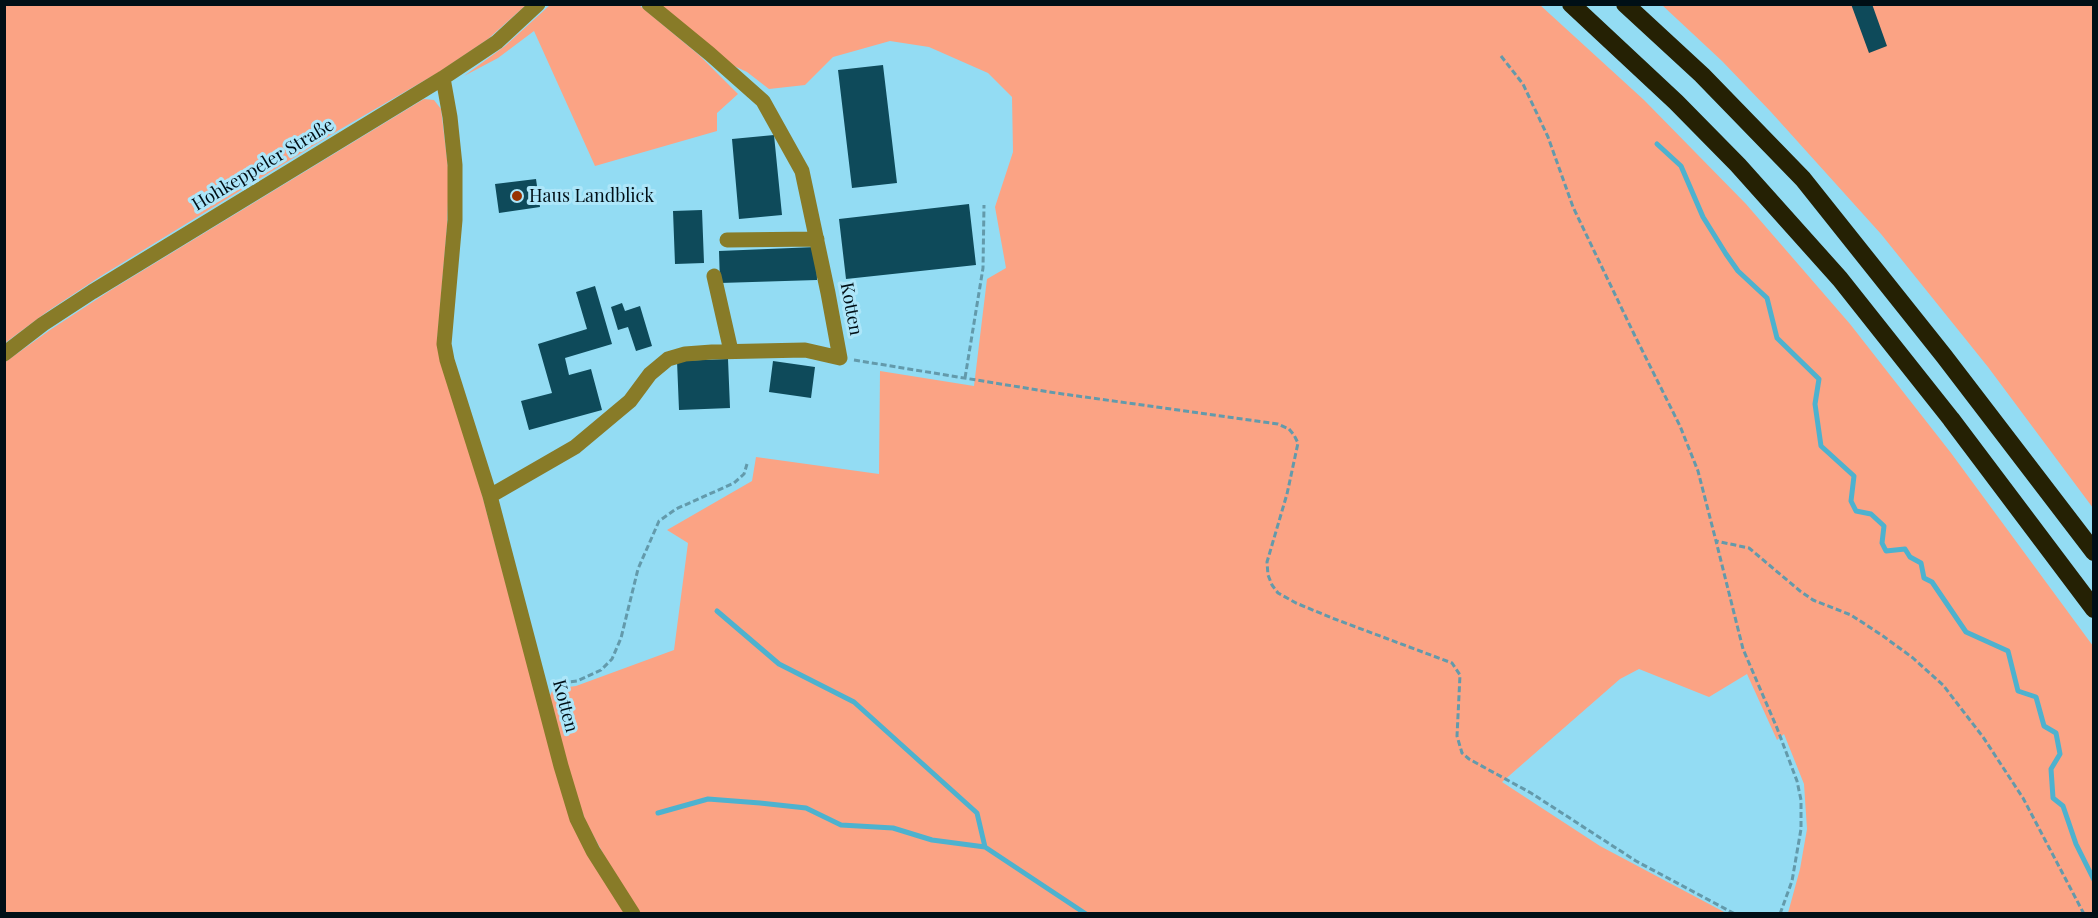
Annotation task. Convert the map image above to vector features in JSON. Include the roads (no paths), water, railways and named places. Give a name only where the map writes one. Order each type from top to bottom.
[{"type":"highway","points":[[1571,4],[1617,45],[1707,134],[1790,221],[1840,279],[1951,418],[2094,609]]},
{"type":"highway","points":[[1625,4],[1702,75],[1803,179],[1944,356],[2094,552]]},
{"type":"street","name":"Hohkeppeler Straße","points":[[4,354],[43,324],[92,292],[443,78],[497,42],[538,4]]},
{"type":"street","name":"Kotten","points":[[490,496],[575,447],[630,401],[650,374],[668,359],[685,354],[805,350],[840,358],[802,171],[763,101],[649,4]]},
{"type":"street","name":"Kotten","points":[[443,78],[455,165],[455,195],[444,344],[453,380],[490,496],[577,819],[593,851],[633,914]]},
{"type":"street","points":[[727,240],[817,239]]},
{"type":"street","points":[[714,276],[731,351]]},
{"type":"waterway","points":[[1657,144],[1681,166],[1703,217],[1738,271],[1767,298],[1777,338],[1819,379],[1815,404],[1821,446],[1854,476],[1851,501],[1856,511],[1871,514],[1884,526],[1882,543],[1886,551],[1905,549],[1910,557],[1921,563],[1924,578],[1932,582],[1966,632],[2008,651],[2018,691],[2036,697],[2044,726],[2056,733],[2060,754],[2051,769],[2053,798],[2063,806],[2076,844],[2094,880]]},
{"type":"waterway","points":[[717,611],[779,664],[854,702],[977,813],[985,847],[1086,914]]},
{"type":"waterway","points":[[658,813],[708,799],[760,803],[806,808],[841,825],[893,828],[932,840],[985,847]]},
{"type":"place","name":"Haus Landblick","points":[[517,196]]}]
